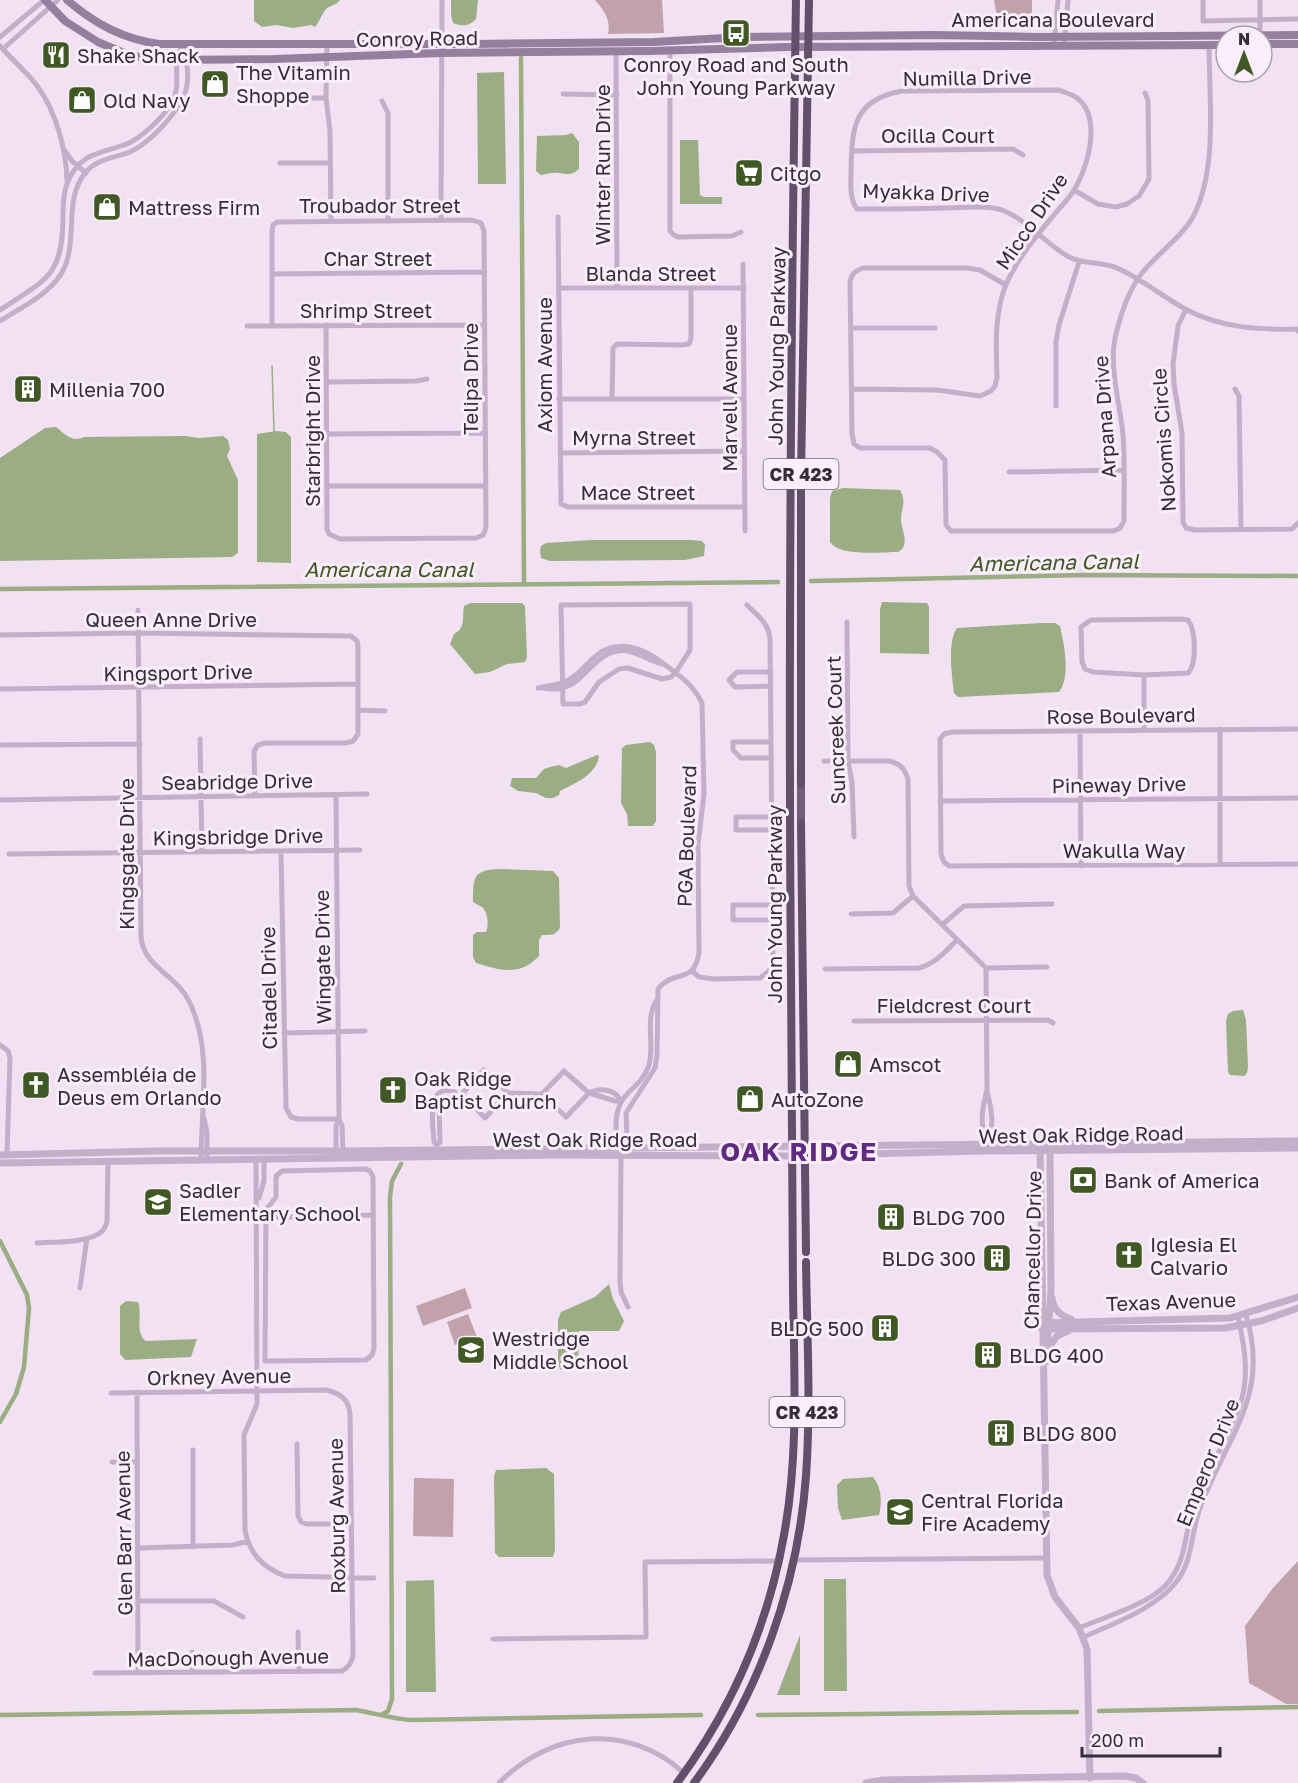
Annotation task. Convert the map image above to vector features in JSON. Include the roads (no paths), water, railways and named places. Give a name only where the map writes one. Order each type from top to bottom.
[{"type":"highway","name":"John Young Parkway","points":[[677,1783],[713,1729],[744,1667],[767,1605],[784,1533],[793,1454],[790,764],[796,0]]},
{"type":"highway","name":"John Young Parkway","points":[[801,784],[801,475],[809,0]]},
{"type":"highway","points":[[791,457],[801,475]]},
{"type":"highway","points":[[790,764],[796,771],[801,784]]},
{"type":"highway","name":"John Young Parkway","points":[[801,823],[806,1252]]},
{"type":"highway","name":"John Young Parkway","points":[[694,1783],[719,1745],[750,1687],[772,1634],[794,1560],[802,1516],[807,1456],[806,1262]]},
{"type":"highway","points":[[784,1533],[787,1548],[794,1560]]},
{"type":"highway","points":[[779,1561],[785,1574],[786,1590]]},
{"type":"main road","name":"Conroy Road","points":[[44,0],[78,30],[117,51],[131,56],[177,60],[327,57],[441,49],[808,36]]},
{"type":"main road","name":"Conroy Road","points":[[67,0],[88,18],[123,36],[139,41],[182,45],[327,44],[441,49],[616,51],[808,46]]},
{"type":"main road","points":[[917,46],[933,35]]},
{"type":"main road","name":"Americana Boulevard","points":[[808,36],[985,35],[1054,41]]},
{"type":"main road","points":[[985,35],[985,45]]},
{"type":"main road","name":"Americana Boulevard","points":[[1274,36],[1298,35]]},
{"type":"main road","name":"Americana Boulevard","points":[[1209,40],[1214,41]]},
{"type":"main road","name":"Americana Boulevard","points":[[808,46],[1214,40]]},
{"type":"main road","points":[[1274,44],[1298,44]]},
{"type":"main road","name":"John Young Parkway","points":[[801,784],[801,823]]},
{"type":"main road","name":"John Young Parkway","points":[[806,1252],[806,1262]]},
{"type":"street","points":[[0,37],[44,0]]},
{"type":"street","points":[[58,0],[1,48],[39,88],[68,157],[86,173]]},
{"type":"street","points":[[1054,41],[1058,0]]},
{"type":"street","points":[[1064,41],[1068,0]]},
{"type":"street","points":[[1203,0],[1203,21],[1298,20]]},
{"type":"street","points":[[1260,0],[1260,24]]},
{"type":"street","points":[[441,220],[442,2]]},
{"type":"street","name":"Arpana Drive","points":[[852,389],[854,444],[860,448],[930,448],[945,460],[946,525],[951,531],[1114,531],[1120,528],[1124,522],[1124,470],[1123,436],[1114,367],[1115,340],[1127,302],[1138,279],[1182,232],[1194,216],[1204,192],[1210,159],[1209,40]]},
{"type":"street","points":[[669,41],[670,231],[678,237],[732,236],[741,232]]},
{"type":"street","name":"Winter Run Drive","points":[[616,42],[617,288]]},
{"type":"street","points":[[327,44],[326,98],[330,131],[331,221]]},
{"type":"street","points":[[0,310],[43,281],[56,263],[63,245],[63,200],[68,182],[77,166],[97,152],[123,145],[139,137],[168,108],[177,89],[177,60],[182,45]]},
{"type":"street","points":[[0,321],[45,291],[61,274],[70,250],[76,189],[86,173],[100,162],[139,148],[181,106],[186,91],[187,60],[182,45]]},
{"type":"street","name":"Numilla Drive","points":[[851,197],[855,123],[866,108],[888,94],[903,91],[1059,90]]},
{"type":"street","name":"Micco Drive","points":[[852,389],[937,390],[980,396],[991,391],[995,386],[997,319],[1006,285],[1019,259],[1074,190],[1090,149],[1090,120],[1085,107],[1074,95],[1059,90]]},
{"type":"street","points":[[1074,190],[1098,204],[1116,207],[1127,204],[1139,196],[1149,179],[1148,100],[1145,93]]},
{"type":"street","points":[[563,94],[616,95]]},
{"type":"street","points":[[280,98],[326,98]]},
{"type":"street","points":[[382,101],[388,113],[388,220]]},
{"type":"street","points":[[62,144],[68,182]]},
{"type":"street","name":"Ocilla Court","points":[[852,151],[1013,149],[1023,155]]},
{"type":"street","points":[[280,163],[330,163]]},
{"type":"street","name":"Myakka Drive","points":[[851,197],[857,209],[998,209],[1019,220],[1063,254],[1080,262],[1110,265],[1201,316],[1234,326],[1298,330]]},
{"type":"street","name":"Axiom Avenue","points":[[558,218],[560,500],[561,504],[568,507]]},
{"type":"street","name":"Troubador Street","points":[[272,326],[272,232],[275,224],[283,221],[388,220],[474,220],[481,223]]},
{"type":"street","name":"Telipa Drive","points":[[331,536],[337,539],[477,538],[483,535],[486,528],[485,272],[484,231],[481,223]]},
{"type":"street","points":[[1056,406],[1056,341],[1080,262]]},
{"type":"street","name":"Marvell Avenue","points":[[743,264],[745,531]]},
{"type":"street","points":[[852,389],[850,282],[856,271],[863,268],[967,268],[980,270],[1006,285]]},
{"type":"street","name":"Char Street","points":[[272,273],[485,272]]},
{"type":"street","name":"Blanda Street","points":[[559,288],[744,288]]},
{"type":"street","points":[[612,399],[612,356],[613,348],[617,344],[689,344],[691,289]]},
{"type":"street","name":"Nokomis Circle","points":[[1186,309],[1178,326],[1173,364],[1182,433],[1183,522],[1186,528],[1196,530],[1292,529],[1298,523]]},
{"type":"street","name":"Shrimp Street","points":[[247,326],[485,325]]},
{"type":"street","name":"Starbright Drive","points":[[326,326],[327,529],[331,536]]},
{"type":"street","points":[[852,328],[935,328]]},
{"type":"street","points":[[327,382],[427,379]]},
{"type":"street","points":[[1235,389],[1239,396],[1241,529]]},
{"type":"street","points":[[559,399],[744,399]]},
{"type":"street","points":[[327,434],[486,433]]},
{"type":"street","name":"Myrna Street","points":[[560,453],[744,452]]},
{"type":"street","points":[[1009,472],[1124,470]]},
{"type":"street","points":[[327,486],[486,486]]},
{"type":"street","name":"Mace Street","points":[[568,507],[745,507]]},
{"type":"street","points":[[690,603],[690,650],[676,672],[668,679],[628,668],[619,669],[599,682],[585,702],[580,704],[563,704],[563,686],[561,605],[690,603]]},
{"type":"street","points":[[621,1151],[627,1138],[626,1113],[655,1068],[658,989],[664,982],[692,971],[699,976],[714,980],[760,978],[769,971],[773,960],[769,630],[747,605]]},
{"type":"street","name":"Kingsgate Drive","points":[[138,610],[142,948],[147,958],[178,984],[193,1010],[201,1042],[203,1113],[200,1131],[204,1159]]},
{"type":"street","points":[[1091,620],[1188,620],[1193,630],[1194,663],[1192,669],[1181,675],[1144,675],[1093,672],[1085,669],[1082,662],[1081,627],[1091,620]]},
{"type":"street","name":"Suncreek Court","points":[[847,622],[848,760],[852,782],[854,837]]},
{"type":"street","name":"Queen Anne Drive","points":[[0,635],[139,633],[351,636],[357,641],[358,647],[357,684]]},
{"type":"street","name":"PGA Boulevard","points":[[563,686],[601,652],[617,646],[630,646],[642,650],[689,682],[702,703],[704,794],[698,845],[699,953],[697,964],[692,971]]},
{"type":"street","points":[[771,672],[737,672],[729,680],[735,687],[771,686]]},
{"type":"street","points":[[1144,675],[1144,730]]},
{"type":"street","points":[[255,796],[254,751],[258,745],[353,741],[358,734],[357,684]]},
{"type":"street","name":"Kingsport Drive","points":[[0,689],[357,684]]},
{"type":"street","points":[[357,710],[385,711]]},
{"type":"street","points":[[1220,729],[1220,864]]},
{"type":"street","name":"Rose Boulevard","points":[[940,801],[940,739],[944,734],[952,732],[1298,729]]},
{"type":"street","points":[[1080,731],[1081,866]]},
{"type":"street","points":[[200,739],[202,852]]},
{"type":"street","points":[[771,742],[733,742],[733,750],[741,758],[771,758]]},
{"type":"street","points":[[0,745],[140,744]]},
{"type":"street","points":[[824,760],[890,760],[899,763],[908,779],[908,872],[909,886],[914,896],[986,968],[1047,967]]},
{"type":"street","name":"Wingate Drive","points":[[336,795],[339,1119],[342,1126],[339,1151]]},
{"type":"street","name":"Seabridge Drive","points":[[0,800],[367,795]]},
{"type":"street","name":"Pineway Drive","points":[[940,801],[1298,798]]},
{"type":"street","name":"Wakulla Way","points":[[940,801],[941,854],[949,866],[1298,864]]},
{"type":"street","points":[[771,817],[736,817],[736,830],[772,830]]},
{"type":"street","name":"Citadel Drive","points":[[282,850],[286,1108],[291,1117],[298,1119],[339,1119]]},
{"type":"street","name":"Kingsbridge Drive","points":[[9,854],[360,850]]},
{"type":"street","points":[[851,914],[893,913],[914,896]]},
{"type":"street","points":[[943,924],[964,906],[1052,904]]},
{"type":"street","points":[[772,905],[733,905],[733,920],[772,920]]},
{"type":"street","points":[[825,969],[919,968],[930,965],[940,958],[957,940]]},
{"type":"street","points":[[927,1153],[937,1148],[974,1148],[987,1142],[991,1133],[991,1107],[987,1090],[986,968]]},
{"type":"street","points":[[628,1307],[621,1292],[620,1281],[621,1151],[616,1138],[617,1115],[621,1101],[643,1077],[649,1065],[652,1007],[657,1000]]},
{"type":"street","name":"Fieldcrest Court","points":[[854,1021],[1048,1020],[1053,1023]]},
{"type":"street","points":[[284,1033],[365,1031]]},
{"type":"street","points":[[0,1045],[8,1051],[10,1058],[4,1155]]},
{"type":"street","points":[[508,1093],[485,1118],[462,1094],[484,1070],[508,1093],[542,1094],[566,1117],[589,1093]]},
{"type":"street","points":[[542,1094],[564,1071],[589,1093],[621,1101]]},
{"type":"street","points":[[435,1097],[454,1095]]},
{"type":"street","points":[[435,1097],[439,1103],[440,1142],[436,1145],[433,1103],[435,1097]]},
{"type":"street","name":"West Oak Ridge Road","points":[[1050,1148],[1298,1141]]},
{"type":"street","name":"West Oak Ridge Road","points":[[4,1155],[204,1151],[298,1155],[468,1156],[792,1145],[987,1142],[1040,1148]]},
{"type":"street","points":[[1213,1149],[1217,1146],[1227,1146],[1229,1142]]},
{"type":"street","points":[[468,1156],[472,1153],[520,1152],[536,1148]]},
{"type":"street","name":"West Oak Ridge Road","points":[[298,1155],[339,1154],[339,1151],[536,1148],[792,1156],[1040,1148],[1298,1148]]},
{"type":"street","name":"Chancellor Drive","points":[[1040,1148],[1045,1326],[1047,1575],[1052,1592],[1080,1628],[1084,1637],[1088,1663],[1089,1778]]},
{"type":"street","name":"Chancellor Drive","points":[[1045,1392],[1047,1352],[1045,1326],[1051,1289],[1050,1148]]},
{"type":"street","points":[[123,1161],[128,1157],[150,1157],[164,1151]]},
{"type":"street","points":[[63,1162],[67,1157],[91,1157],[93,1153]]},
{"type":"street","points":[[298,1155],[259,1155],[257,1404],[244,1435],[245,1531],[260,1562],[272,1571],[285,1576],[374,1578]]},
{"type":"street","points":[[0,1163],[260,1159]]},
{"type":"street","points":[[37,1243],[66,1242],[100,1233],[107,1221],[108,1161]]},
{"type":"street","points":[[366,1169],[370,1171],[373,1177],[374,1349],[372,1355],[366,1360],[265,1361],[266,1217],[266,1210],[276,1197],[276,1176],[282,1171],[366,1169]]},
{"type":"street","points":[[338,1216],[373,1215]]},
{"type":"street","points":[[266,1217],[299,1217]]},
{"type":"street","points":[[80,1288],[87,1238]]},
{"type":"street","points":[[1051,1289],[1053,1303],[1061,1315],[1081,1320]]},
{"type":"street","name":"Texas Avenue","points":[[1045,1326],[1081,1320],[1238,1317],[1298,1297]]},
{"type":"street","name":"Texas Avenue","points":[[1045,1326],[1077,1329],[1213,1328],[1249,1324],[1298,1308]]},
{"type":"street","name":"Emperor Drive","points":[[1084,1637],[1157,1600],[1168,1592],[1184,1572],[1200,1508],[1240,1424],[1250,1395],[1254,1364],[1246,1315]]},
{"type":"street","name":"Emperor Drive","points":[[1080,1628],[1152,1596],[1164,1586],[1180,1564],[1196,1497],[1229,1431],[1241,1400],[1245,1368],[1238,1317]]},
{"type":"street","points":[[1213,1319],[1213,1328]]},
{"type":"street","points":[[1047,1352],[1057,1336],[1077,1329]]},
{"type":"street","name":"Orkney Avenue","points":[[111,1392],[327,1390]]},
{"type":"street","name":"Roxburg Avenue","points":[[327,1390],[344,1397],[349,1405],[352,1656]]},
{"type":"street","name":"Glen Barr Avenue","points":[[137,1392],[138,1673]]},
{"type":"street","points":[[297,1444],[298,1516],[301,1522],[350,1524]]},
{"type":"street","points":[[193,1450],[193,1547]]},
{"type":"street","points":[[112,1462],[137,1462]]},
{"type":"street","points":[[138,1548],[232,1545],[248,1541]]},
{"type":"street","points":[[794,1560],[1046,1558]]},
{"type":"street","points":[[493,1639],[646,1637],[645,1562],[779,1561]]},
{"type":"street","points":[[139,1601],[214,1601],[243,1617]]},
{"type":"street","points":[[298,1632],[300,1671]]},
{"type":"street","points":[[192,1652],[192,1672]]},
{"type":"street","name":"MacDonough Avenue","points":[[95,1673],[342,1671],[351,1663],[352,1656]]},
{"type":"street","points":[[499,1783],[518,1766],[538,1755],[561,1745],[599,1738],[617,1739],[651,1749],[694,1783]]},
{"type":"street","points":[[866,1783],[905,1780],[1125,1776],[1136,1778],[1143,1783]]},
{"type":"waterway","points":[[521,58],[524,584]]},
{"type":"waterway","points":[[272,366],[274,431]]},
{"type":"waterway","name":"Americana Canal","points":[[811,581],[1085,575],[1298,576]]},
{"type":"waterway","name":"Americana Canal","points":[[0,589],[778,582]]},
{"type":"waterway","points":[[381,1715],[388,1711],[392,1699],[390,1197],[392,1181],[401,1164]]},
{"type":"waterway","points":[[0,1241],[27,1295],[29,1308],[24,1367],[16,1394],[0,1422]]},
{"type":"waterway","points":[[1099,1711],[1298,1707]]},
{"type":"waterway","points":[[0,1715],[356,1710],[411,1720],[701,1715]]},
{"type":"waterway","points":[[758,1715],[1077,1712]]},
{"type":"place","name":"Conroy Road and South John Young Parkway","points":[[736,33]]},
{"type":"place","name":"Shake Shack","points":[[56,55]]},
{"type":"place","name":"The Vitamin Shoppe","points":[[215,84]]},
{"type":"place","name":"Old Navy","points":[[82,100]]},
{"type":"place","name":"Citgo","points":[[749,173]]},
{"type":"place","name":"Mattress Firm","points":[[107,207]]},
{"type":"place","name":"Millenia 700","points":[[28,389]]},
{"type":"place","name":"Amscot","points":[[848,1064]]},
{"type":"place","name":"Assembléia de Deus em Orlando","points":[[36,1085]]},
{"type":"place","name":"Oak Ridge Baptist Church","points":[[393,1090]]},
{"type":"place","name":"AutoZone","points":[[750,1099]]},
{"type":"place","name":"Bank of America","points":[[1083,1180]]},
{"type":"place","name":"Sadler Elementary School","points":[[158,1202]]},
{"type":"place","name":"BLDG 700","points":[[891,1217]]},
{"type":"place","name":"Iglesia El Calvario","points":[[1129,1255]]},
{"type":"place","name":"BLDG 300","points":[[997,1258]]},
{"type":"place","name":"BLDG 500","points":[[885,1328]]},
{"type":"place","name":"Westridge Middle School","points":[[471,1350]]},
{"type":"place","name":"BLDG 400","points":[[988,1355]]},
{"type":"place","name":"BLDG 800","points":[[1001,1433]]},
{"type":"place","name":"Central Florida Fire Academy","points":[[900,1512]]},
{"type":"district","name":"OAK RIDGE","points":[[799,1151]]}]
